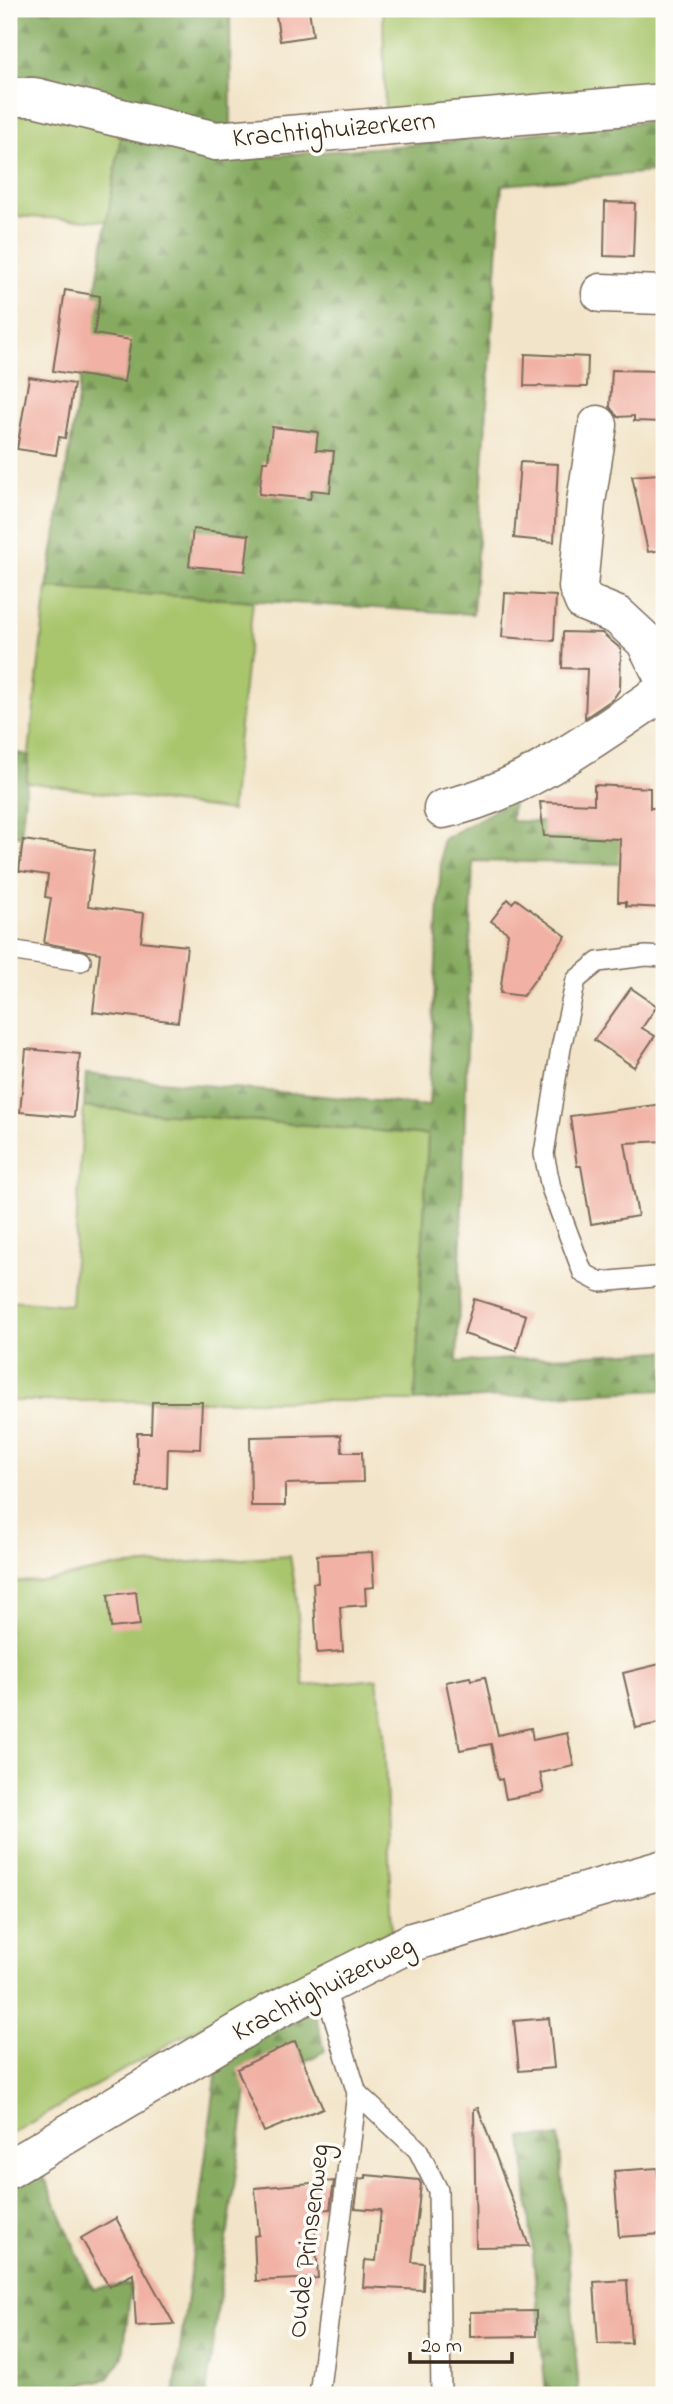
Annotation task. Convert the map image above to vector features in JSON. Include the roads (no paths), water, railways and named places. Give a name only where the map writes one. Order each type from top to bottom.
[{"type":"street","name":"Krachtighuizerkern","points":[[9,97],[34,97],[216,141],[664,103]]},
{"type":"street","points":[[601,293],[664,295]]},
{"type":"street","points":[[443,808],[488,797],[557,761],[662,695],[645,641],[618,616],[584,602],[579,587],[586,502],[598,425]]},
{"type":"street","name":"Krachtighuizerweg","points":[[9,2169],[270,2013],[412,1942],[664,1869]]},
{"type":"lane","points":[[9,950],[81,961]]},
{"type":"lane","points":[[664,957],[646,956],[598,962],[576,980],[561,1048],[544,1154],[551,1188],[583,1273],[600,1282],[664,1276]]},
{"type":"lane","name":"Oude Prinsenweg","points":[[319,2395],[357,2093],[324,1986]]},
{"type":"lane","name":"Oude Prinsenweg","points":[[357,2093],[418,2150],[438,2190],[441,2395]]}]
